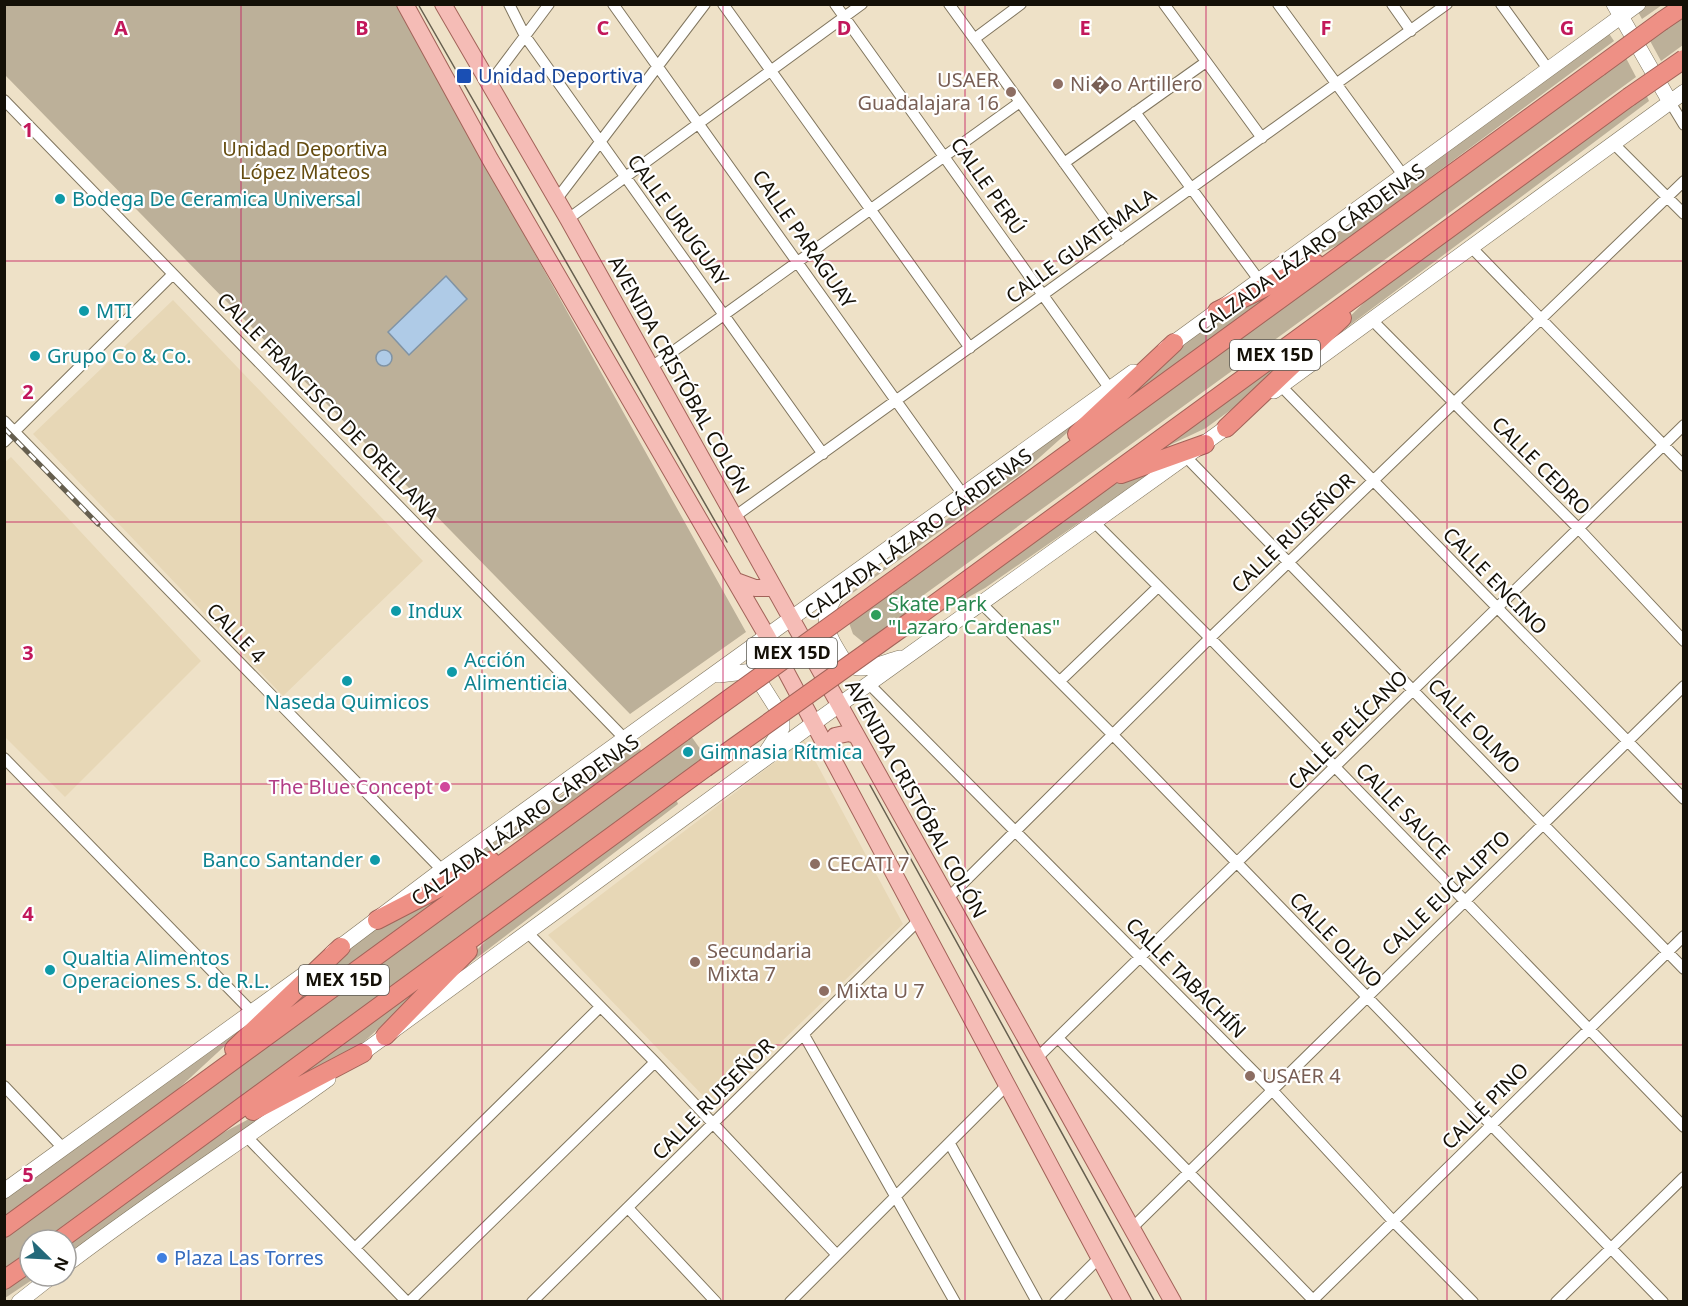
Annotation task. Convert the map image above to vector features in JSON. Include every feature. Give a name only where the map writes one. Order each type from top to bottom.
[{"type":"highway","name":"CALZADA LÁZARO CÁRDENAS","points":[[4,1228],[1683,6]]},
{"type":"highway","name":"MEX 15D","points":[[76,1228],[1683,58]]},
{"type":"highway","points":[[1217,311],[1360,241]]},
{"type":"highway","points":[[1226,428],[1394,267]]},
{"type":"highway","points":[[1023,485],[1174,342]]},
{"type":"highway","points":[[1102,481],[1205,444]]},
{"type":"highway","points":[[377,920],[541,836]]},
{"type":"highway","points":[[385,1036],[502,916]]},
{"type":"highway","points":[[185,1095],[341,946]]},
{"type":"highway","points":[[176,1155],[270,1101],[363,1053]]},
{"type":"highway","points":[[4,1280],[18,1270]]},
{"type":"main road","points":[[405,4],[490,159],[767,636],[918,921],[1101,1256],[1123,1302]]},
{"type":"main road","name":"AVENIDA CRISTÓBAL COLÓN","points":[[443,4],[568,219],[1173,1302]]},
{"type":"main road","name":"CALZADA LÁZARO CÁRDENAS","points":[[8,1189],[252,1012],[442,870],[964,496],[1403,176],[1548,69],[1618,11],[1638,4]]},
{"type":"main road","points":[[1618,11],[1670,102]]},
{"type":"main road","points":[[78,1256],[150,1202],[247,1137],[839,705],[1187,458],[1371,319],[1683,92]]},
{"type":"main road","points":[[848,579],[829,607],[825,625],[827,634],[845,662],[861,668],[909,656]]},
{"type":"main road","points":[[736,581],[754,588],[774,588]]},
{"type":"main road","points":[[713,676],[753,671],[782,717],[779,734],[758,764]]},
{"type":"main road","points":[[828,749],[835,736],[849,733],[856,735]]},
{"type":"main road","points":[[19,1302],[37,1288]]},
{"type":"street","name":"CALLE URUGUAY","points":[[509,4],[525,36],[823,454]]},
{"type":"street","points":[[489,84],[549,4]]},
{"type":"street","name":"CALLE PARAGUAY","points":[[613,4],[964,496]]},
{"type":"street","points":[[556,200],[705,4]]},
{"type":"street","points":[[723,4],[970,348]]},
{"type":"street","name":"CALLE PERÚ","points":[[836,4],[1110,389]]},
{"type":"street","points":[[568,219],[862,4]]},
{"type":"street","points":[[949,4],[1120,240]]},
{"type":"street","points":[[974,39],[1021,4]]},
{"type":"street","points":[[1164,4],[1262,138]]},
{"type":"street","points":[[1278,4],[1403,176]]},
{"type":"street","points":[[1392,4],[1411,31]]},
{"type":"street","name":"CALLE GUATEMALA","points":[[734,517],[1448,4]]},
{"type":"street","points":[[1501,4],[1548,69]]},
{"type":"street","points":[[1064,163],[1206,62]]},
{"type":"street","name":"CALLE FRANCISCO DE ORELLANA","points":[[4,100],[625,739]]},
{"type":"street","points":[[650,368],[1020,102]]},
{"type":"street","points":[[1670,102],[1683,124]]},
{"type":"street","points":[[1135,112],[1259,280]]},
{"type":"street","points":[[1613,143],[1683,214]]},
{"type":"street","name":"CALLE RUISEÑOR","points":[[948,898],[1210,638],[1683,181]]},
{"type":"street","points":[[1472,247],[1683,466]]},
{"type":"street","points":[[4,442],[173,274]]},
{"type":"street","name":"CALLE CEDRO","points":[[1371,319],[1578,529],[1683,641]]},
{"type":"street","name":"CALLE ENCINO","points":[[1281,386],[1683,799]]},
{"type":"street","name":"CALLE 4","points":[[4,421],[442,870]]},
{"type":"street","name":"CALLE PELÍCANO","points":[[1036,1059],[1139,956],[1336,768],[1683,425]]},
{"type":"street","name":"CALLE OLMO","points":[[1187,458],[1287,564],[1414,689],[1683,969]]},
{"type":"street","name":"CALLE SAUCE","points":[[1095,524],[1210,638],[1683,1127]]},
{"type":"street","points":[[1060,681],[1158,587]]},
{"type":"street","name":"CALLE OLIVO","points":[[982,604],[1238,863],[1663,1302]]},
{"type":"street","name":"CALLE TABACHÍN","points":[[869,684],[1272,1090],[1393,1221],[1473,1302]]},
{"type":"street","name":"CALLE EUCALIPTO","points":[[1132,1228],[1683,686]]},
{"type":"street","points":[[4,758],[252,1012]]},
{"type":"street","name":"CALLE RUISEÑOR","points":[[531,1302],[918,921]]},
{"type":"street","points":[[528,933],[656,1062],[837,1255]]},
{"type":"street","name":"CALLE PINO","points":[[1313,1301],[1683,936]]},
{"type":"street","points":[[355,1248],[600,1007]]},
{"type":"street","points":[[804,1035],[955,1302]]},
{"type":"street","points":[[1058,1038],[1313,1301]]},
{"type":"street","points":[[247,1137],[408,1302],[656,1062]]},
{"type":"street","points":[[789,1302],[1007,1085]]},
{"type":"street","points":[[4,1086],[63,1148]]},
{"type":"street","points":[[950,1144],[1037,1302]]},
{"type":"street","points":[[1556,1302],[1683,1178]]},
{"type":"street","points":[[628,1208],[716,1302]]},
{"type":"street","points":[[1055,1302],[1101,1256]]},
{"type":"shaded area","points":[[173,300],[423,561],[283,696],[33,434]]},
{"type":"shaded area","points":[[11,457],[201,661],[65,797],[5,737],[4,463]]},
{"type":"shaded area","name":"Secundaria Mixta 7","points":[[804,740],[903,924],[714,1107],[548,935]]},
{"type":"green space","name":"Unidad Deportiva López Mateos","points":[[5,5],[396,5],[746,632],[630,714],[5,75]]},
{"type":"green space","points":[[1645,5],[1662,5],[1642,19],[1637,10]]},
{"type":"green space","points":[[1683,14],[1683,45],[1661,61],[1649,39]]},
{"type":"green space","points":[[1608,32],[1614,41],[1342,243],[1263,282]]},
{"type":"green space","points":[[1626,58],[1636,77],[903,610],[913,624],[875,652],[853,634],[843,606],[880,579],[902,608],[892,593]]},
{"type":"green space","points":[[1646,94],[1649,101],[1314,352],[1399,268]]},
{"type":"green space","points":[[1293,281],[1107,413],[1215,317]]},
{"type":"green space","points":[[1316,331],[1266,384],[1206,428],[1136,461]]},
{"type":"green space","points":[[1105,399],[1021,474],[820,616]]},
{"type":"green space","points":[[1152,472],[985,588],[910,629],[1108,486]]},
{"type":"green space","points":[[691,736],[706,757],[60,1228],[18,1228],[18,1259],[5,1269],[4,1237]]},
{"type":"green space","points":[[635,744],[642,751],[536,829],[453,871]]},
{"type":"green space","points":[[675,797],[678,804],[448,980],[504,922]]},
{"type":"green space","points":[[475,877],[253,1034],[347,949],[376,926]]},
{"type":"green space","points":[[452,960],[352,1053],[247,1108]]},
{"type":"green space","points":[[256,1017],[178,1089],[5,1216],[5,1198]]},
{"type":"green space","points":[[294,1095],[78,1248],[78,1232],[183,1154]]},
{"type":"green space","points":[[18,1276],[18,1288],[20,1288],[5,1298],[4,1286]]},
{"type":"water","points":[[446,276],[467,299],[409,355],[388,332]]},
{"type":"water","points":[[381,350],[387,350],[392,358],[390,364],[381,366],[376,361],[376,355]]},
{"type":"tram line","points":[[418,4],[727,542]]},
{"type":"tram line","points":[[870,785],[1155,1302]]},
{"type":"railway","points":[[4,428],[98,524]]},
{"type":"place","name":"Unidad Deportiva","points":[[464,76]]},
{"type":"place","name":"Ni�o Artillero","points":[[1058,84]]},
{"type":"place","name":"USAER Guadalajara 16","points":[[1011,92]]},
{"type":"place","name":"Bodega De Ceramica Universal","points":[[60,199]]},
{"type":"place","name":"MTI","points":[[84,311]]},
{"type":"place","name":"Grupo Co & Co.","points":[[35,356]]},
{"type":"place","name":"Indux","points":[[396,611]]},
{"type":"place","name":"Skate Park \"Lazaro Cardenas\"","points":[[876,615]]},
{"type":"place","name":"Acción Alimenticia","points":[[452,672]]},
{"type":"place","name":"Naseda Quimicos","points":[[347,681]]},
{"type":"place","name":"Gimnasia Rítmica","points":[[688,752]]},
{"type":"place","name":"The Blue Concept","points":[[445,787]]},
{"type":"place","name":"Banco Santander","points":[[375,860]]},
{"type":"place","name":"CECATI 7","points":[[815,864]]},
{"type":"place","name":"Secundaria Mixta 7","points":[[695,962]]},
{"type":"place","name":"Qualtia Alimentos Operaciones S. de R.L.","points":[[50,970]]},
{"type":"place","name":"Mixta U 7","points":[[824,991]]},
{"type":"place","name":"USAER 4","points":[[1250,1076]]},
{"type":"place","name":"Plaza Las Torres","points":[[162,1258]]}]
